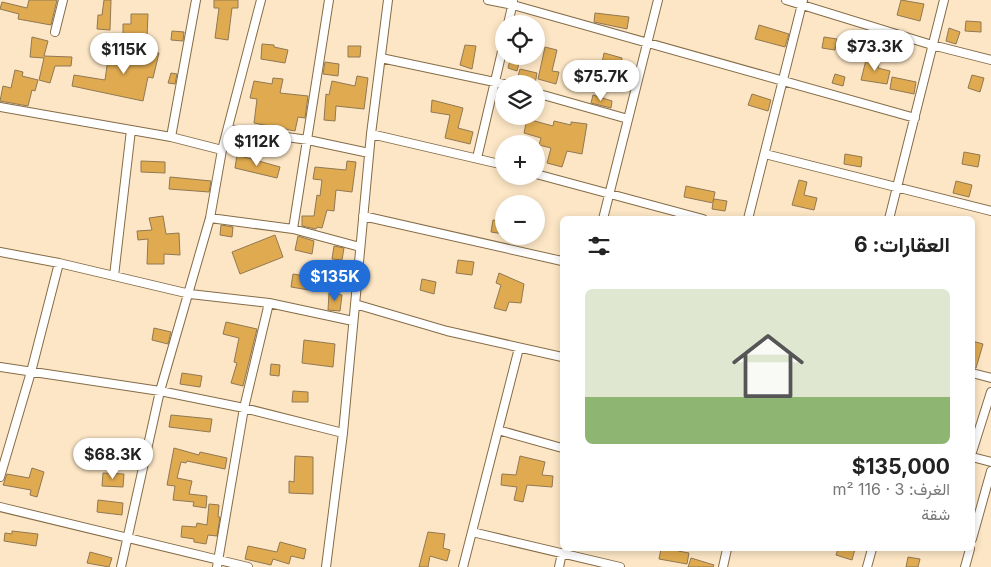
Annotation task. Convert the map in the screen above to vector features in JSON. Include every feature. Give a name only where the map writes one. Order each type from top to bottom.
[{"type":"street","points":[[56,32],[63,0]]},
{"type":"street","points":[[171,136],[196,0]]},
{"type":"street","points":[[121,567],[160,391],[190,294],[210,218],[222,150],[262,0]]},
{"type":"street","points":[[293,229],[329,0]]},
{"type":"street","points":[[326,567],[343,433],[371,134],[388,0]]},
{"type":"street","points":[[488,0],[513,2],[648,43],[915,118]]},
{"type":"street","points":[[604,216],[658,0]]},
{"type":"street","points":[[786,0],[802,2],[932,45],[991,60]]},
{"type":"street","points":[[890,216],[944,0]]},
{"type":"street","points":[[510,15],[513,2]]},
{"type":"street","points":[[749,216],[802,2]]},
{"type":"street","points":[[381,58],[494,82]]},
{"type":"street","points":[[477,158],[498,65]]},
{"type":"street","points":[[545,96],[628,119]]},
{"type":"street","points":[[0,107],[171,136],[222,150]]},
{"type":"street","points":[[228,129],[308,140],[369,153]]},
{"type":"street","points":[[114,276],[130,130]]},
{"type":"street","points":[[371,134],[495,163]]},
{"type":"street","points":[[765,154],[991,211]]},
{"type":"street","points":[[545,176],[693,216]]},
{"type":"street","points":[[363,216],[560,261]]},
{"type":"street","points":[[210,218],[293,229],[360,246]]},
{"type":"street","points":[[0,252],[59,263],[190,294],[269,303],[353,321]]},
{"type":"street","points":[[0,477],[31,372],[59,263]]},
{"type":"street","points":[[217,563],[244,408],[269,303]]},
{"type":"street","points":[[355,304],[403,320],[560,357]]},
{"type":"street","points":[[463,567],[519,348]]},
{"type":"street","points":[[0,367],[160,391],[244,408],[343,433]]},
{"type":"street","points":[[975,374],[991,378]]},
{"type":"street","points":[[975,443],[991,392]]},
{"type":"street","points":[[498,430],[560,447]]},
{"type":"street","points":[[975,458],[991,462]]},
{"type":"street","points":[[975,528],[991,471]]},
{"type":"street","points":[[0,507],[127,538],[217,563],[248,567]]},
{"type":"street","points":[[472,532],[620,567]]},
{"type":"street","points":[[723,567],[727,551]]},
{"type":"street","points":[[867,567],[871,551]]},
{"type":"street","points":[[965,567],[969,551]]},
{"type":"street","points":[[558,567],[562,553]]},
{"type":"building","points":[[29,0],[57,0],[51,25],[18,19],[19,14],[0,9],[2,2],[27,8]]},
{"type":"building","points":[[104,0],[111,0],[110,30],[97,29],[98,15],[102,15]]},
{"type":"building","points":[[214,0],[238,0],[238,8],[232,8],[228,40],[215,38],[219,8],[214,8]]},
{"type":"building","points":[[901,0],[924,4],[920,21],[897,15]]},
{"type":"building","points":[[595,13],[629,17],[627,29],[594,22]]},
{"type":"building","points":[[131,14],[148,14],[147,37],[123,35],[123,24],[131,24]]},
{"type":"building","points":[[966,21],[981,22],[981,32],[965,31]]},
{"type":"building","points":[[759,25],[789,34],[785,47],[755,39]]},
{"type":"building","points":[[949,28],[960,32],[956,44],[946,41]]},
{"type":"building","points":[[172,31],[184,32],[183,41],[171,40]]},
{"type":"building","points":[[32,37],[48,41],[44,56],[72,57],[71,66],[55,66],[50,83],[39,80],[44,58],[30,57]]},
{"type":"building","points":[[824,37],[837,39],[835,50],[822,48]]},
{"type":"building","points":[[262,44],[274,45],[274,47],[288,50],[285,63],[261,59]]},
{"type":"building","points":[[122,45],[159,53],[153,78],[148,77],[143,101],[72,86],[74,75],[105,80],[108,59],[118,60],[118,57],[122,57]]},
{"type":"building","points":[[465,45],[476,46],[472,69],[460,65]]},
{"type":"building","points":[[348,46],[361,46],[360,57],[348,57]]},
{"type":"building","points":[[545,47],[557,50],[552,71],[559,72],[556,84],[545,81],[545,75],[539,75],[541,65],[545,65]]},
{"type":"building","points":[[604,53],[622,58],[620,68],[602,63]]},
{"type":"building","points":[[867,56],[880,60],[878,68],[890,71],[887,84],[861,80]]},
{"type":"building","points":[[325,62],[339,64],[338,76],[323,74]]},
{"type":"building","points":[[509,65],[518,65],[517,71],[508,68]]},
{"type":"building","points":[[520,69],[537,73],[537,75],[518,75]]},
{"type":"building","points":[[15,70],[23,72],[22,76],[38,80],[35,91],[32,90],[28,106],[0,101],[3,86],[11,88]]},
{"type":"building","points":[[171,73],[177,74],[175,84],[168,83]]},
{"type":"building","points":[[835,74],[845,77],[843,86],[832,83]]},
{"type":"building","points":[[972,75],[984,78],[980,92],[968,88]]},
{"type":"building","points":[[357,76],[368,78],[364,109],[336,106],[335,121],[324,120],[326,94],[329,95],[332,81],[355,86]]},
{"type":"building","points":[[892,77],[916,82],[914,94],[890,89]]},
{"type":"building","points":[[273,78],[283,79],[280,93],[308,96],[305,118],[298,117],[295,131],[254,123],[257,99],[250,98],[254,81],[272,84]]},
{"type":"building","points":[[752,94],[771,100],[768,111],[748,105]]},
{"type":"building","points":[[593,95],[612,101],[611,108],[591,103]]},
{"type":"building","points":[[432,100],[463,108],[458,128],[473,132],[470,144],[445,138],[450,115],[431,112]]},
{"type":"building","points":[[554,121],[571,125],[571,122],[587,124],[582,154],[567,151],[562,167],[547,163],[551,148],[545,146],[545,135],[524,133],[526,125],[545,124],[553,126]]},
{"type":"building","points":[[964,152],[980,155],[978,167],[962,164]]},
{"type":"building","points":[[845,154],[862,157],[861,167],[844,164]]},
{"type":"building","points":[[237,155],[280,167],[277,178],[235,168]]},
{"type":"building","points":[[141,161],[165,162],[165,173],[141,172]]},
{"type":"building","points":[[347,161],[356,162],[352,192],[336,190],[334,211],[327,210],[322,228],[317,227],[316,229],[302,226],[302,216],[314,216],[317,195],[320,196],[322,180],[313,179],[315,167],[346,170]]},
{"type":"building","points":[[170,177],[211,181],[209,192],[169,189]]},
{"type":"building","points":[[799,180],[807,182],[804,195],[817,198],[814,210],[792,205]]},
{"type":"building","points":[[956,181],[972,185],[969,197],[953,193]]},
{"type":"building","points":[[686,186],[715,192],[713,202],[714,199],[727,201],[725,211],[712,209],[713,203],[684,197]]},
{"type":"building","points":[[163,216],[166,234],[179,233],[180,255],[164,254],[164,264],[147,264],[148,239],[138,240],[137,231],[152,230],[149,218]]},
{"type":"building","points":[[493,220],[495,220],[495,233],[491,232]]},
{"type":"building","points":[[221,225],[233,227],[232,237],[220,235]]},
{"type":"building","points":[[275,235],[283,257],[240,274],[232,252]]},
{"type":"building","points":[[298,236],[314,241],[312,254],[295,250]]},
{"type":"building","points":[[334,246],[344,248],[342,260],[332,259]]},
{"type":"building","points":[[458,260],[474,262],[472,275],[456,273]]},
{"type":"building","points":[[499,273],[524,284],[521,303],[509,302],[506,311],[494,308],[501,285],[496,283]]},
{"type":"building","points":[[293,274],[317,278],[315,291],[291,287]]},
{"type":"building","points":[[422,279],[436,282],[434,294],[420,290]]},
{"type":"building","points":[[329,293],[342,295],[340,311],[328,310]]},
{"type":"building","points":[[226,322],[257,329],[243,386],[231,383],[237,363],[234,362],[239,338],[223,334]]},
{"type":"building","points":[[154,328],[171,332],[168,344],[152,340]]},
{"type":"building","points":[[304,340],[335,344],[333,367],[302,363]]},
{"type":"building","points":[[975,342],[983,344],[975,368]]},
{"type":"building","points":[[271,364],[280,365],[279,376],[270,375]]},
{"type":"building","points":[[182,373],[202,376],[200,387],[180,384]]},
{"type":"building","points":[[293,391],[308,392],[308,402],[292,402]]},
{"type":"building","points":[[171,415],[212,419],[210,432],[169,427]]},
{"type":"building","points":[[174,448],[199,455],[200,452],[227,458],[225,469],[187,461],[186,463],[181,462],[177,478],[192,481],[189,494],[207,496],[206,508],[193,506],[194,502],[173,500],[175,486],[167,485]]},
{"type":"building","points":[[295,456],[313,457],[313,494],[289,493],[289,481],[294,482]]},
{"type":"building","points":[[520,456],[545,462],[542,475],[553,476],[552,487],[527,485],[523,502],[514,500],[517,487],[501,485],[502,474],[516,475]]},
{"type":"building","points":[[32,468],[44,472],[37,497],[30,495],[31,490],[3,485],[7,474],[29,478]]},
{"type":"building","points":[[103,473],[124,474],[123,487],[102,486]]},
{"type":"building","points":[[98,500],[123,503],[122,515],[97,512]]},
{"type":"building","points":[[209,504],[219,505],[218,517],[220,517],[217,536],[208,535],[206,544],[194,542],[194,539],[181,537],[182,526],[196,527],[197,523],[207,525]]},
{"type":"building","points":[[12,531],[38,534],[36,546],[4,541],[5,533],[12,534]]},
{"type":"building","points":[[428,532],[445,534],[443,548],[450,550],[447,561],[430,556],[428,567],[419,567]]},
{"type":"building","points":[[280,542],[306,549],[304,559],[291,556],[289,564],[273,559],[271,565],[245,559],[248,546],[277,552]]},
{"type":"building","points":[[661,551],[689,553],[687,564],[659,559]]},
{"type":"building","points":[[837,551],[854,551],[852,560],[836,555]]},
{"type":"building","points":[[90,552],[112,558],[109,567],[87,563]]},
{"type":"building","points":[[908,557],[920,559],[918,567],[906,567]]},
{"type":"building","points":[[691,558],[714,565],[713,567],[688,567]]}]
